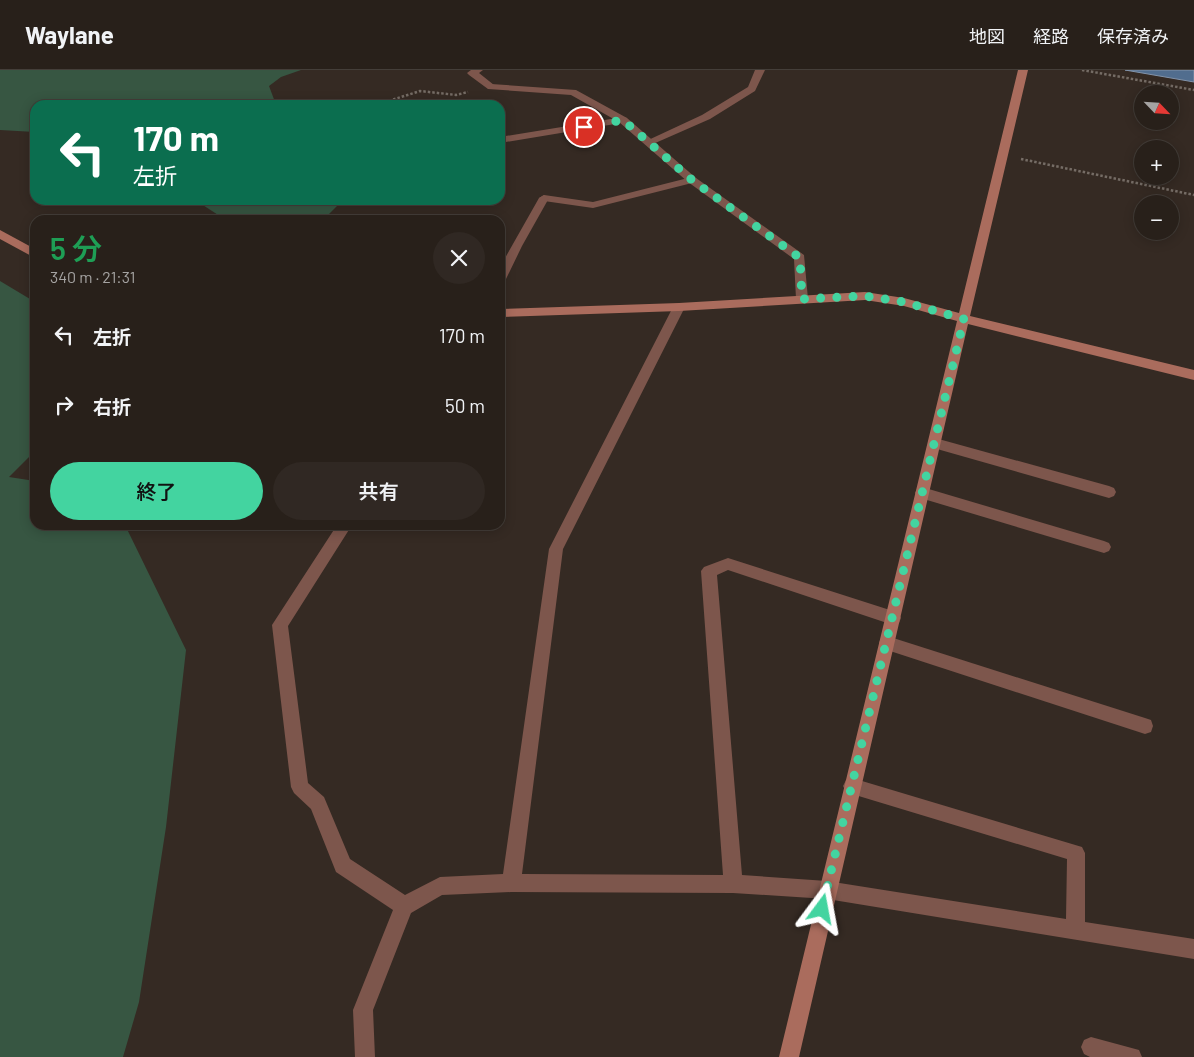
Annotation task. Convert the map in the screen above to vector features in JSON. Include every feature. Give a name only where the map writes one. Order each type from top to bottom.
[{"type":"street","points":[[478,70],[472,73],[491,87],[573,92],[623,120],[692,180],[800,258],[802,299]]},
{"type":"street","points":[[649,142],[706,117],[752,89],[760,70]]},
{"type":"street","points":[[790,1057],[827,890],[1024,70]]},
{"type":"street","points":[[505,139],[623,120]]},
{"type":"street","points":[[505,269],[544,198],[593,205],[692,180]]},
{"type":"street","points":[[0,234],[30,251]]},
{"type":"street","points":[[505,313],[679,307],[865,296],[904,302],[964,319],[1194,375]]},
{"type":"street","points":[[511,883],[556,549],[679,307]]},
{"type":"street","points":[[935,443],[1109,492]]},
{"type":"street","points":[[922,493],[1104,546]]},
{"type":"street","points":[[342,530],[280,625],[300,787],[318,803],[343,864],[404,906]]},
{"type":"street","points":[[733,884],[709,571],[728,564],[893,618]]},
{"type":"street","points":[[887,643],[1145,726]]},
{"type":"street","points":[[852,786],[1076,853],[1075,930]]},
{"type":"street","points":[[365,1057],[363,1010],[404,906],[440,886],[511,883],[733,884],[827,890],[1194,949]]},
{"type":"street","points":[[1091,1047],[1132,1057]]},
{"type":"path","points":[[1082,70],[1194,90]]},
{"type":"path","points":[[392,100],[420,91],[456,95],[491,87]]},
{"type":"path","points":[[1004,155],[1194,195]]},
{"type":"green space","points":[[0,70],[301,70],[281,77],[269,86],[274,100],[30,100],[30,132],[0,130]]},
{"type":"green space","points":[[203,205],[338,205],[328,215],[218,215]]},
{"type":"green space","points":[[0,281],[30,299],[30,456],[9,477],[30,480],[30,530],[127,530],[186,650],[166,827],[139,1002],[123,1057],[0,1057]]},
{"type":"water","points":[[1125,70],[1194,70],[1194,82]]},
{"type":"route","points":[[584,127],[623,120],[692,180],[800,258],[802,299],[865,296],[904,302],[964,319],[822,909]]}]
